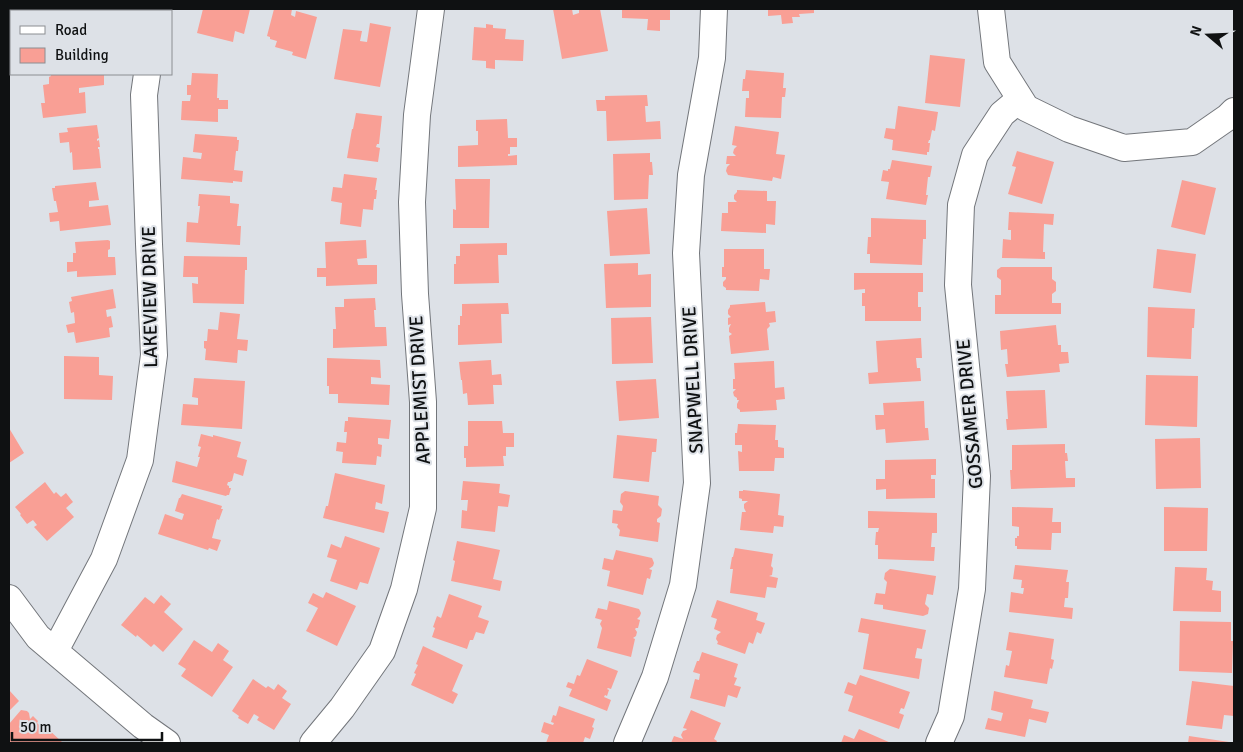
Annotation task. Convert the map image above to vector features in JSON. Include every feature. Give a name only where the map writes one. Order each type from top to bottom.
[{"type":"street","name":"APPLEMIST DRIVE","points":[[313,743],[342,708],[382,651],[404,589],[423,508],[423,402],[415,294],[412,202],[417,115],[431,9]]},
{"type":"street","name":"SNAPWELL DRIVE","points":[[627,743],[655,677],[683,585],[697,483],[686,253],[691,175],[712,58],[714,9]]},
{"type":"street","points":[[991,9],[997,62],[1020,99],[1026,108],[1069,130],[1124,148],[1192,142],[1232,119]]},
{"type":"street","name":"LAKEVIEW DRIVE","points":[[55,651],[104,559],[140,460],[154,355],[148,244],[144,95],[147,75]]},
{"type":"street","name":"GOSSAMER DRIVE","points":[[940,743],[951,716],[972,589],[977,486],[958,285],[961,205],[975,155],[1002,114],[1020,99]]},
{"type":"street","points":[[9,598],[38,637],[143,726],[167,743]]},
{"type":"building","points":[[9,9],[41,9],[10,10],[9,31]]},
{"type":"building","points":[[203,9],[250,9],[244,34],[235,31],[233,42],[197,33]]},
{"type":"building","points":[[274,9],[292,9],[291,15],[295,17],[296,11],[317,17],[306,59],[292,55],[293,52],[275,47],[277,41],[267,36]]},
{"type":"building","points":[[553,9],[572,9],[573,15],[579,13],[579,9],[600,9],[608,51],[562,59]]},
{"type":"building","points":[[622,9],[670,9],[670,20],[660,20],[660,31],[647,30],[648,19],[622,18]]},
{"type":"building","points":[[768,9],[814,9],[814,13],[799,14],[800,17],[792,17],[793,23],[782,24],[781,15],[768,16]]},
{"type":"building","points":[[370,23],[391,27],[380,87],[334,79],[343,29],[362,31],[360,41],[367,42]]},
{"type":"building","points":[[486,24],[493,25],[493,28],[506,29],[505,39],[524,40],[523,61],[495,60],[495,69],[486,68],[486,61],[472,60],[474,27],[486,28]]},
{"type":"building","points":[[930,55],[965,59],[960,107],[925,103]]},
{"type":"building","points":[[746,70],[784,73],[783,88],[786,88],[785,97],[782,97],[781,118],[745,117],[746,98],[749,98],[749,91],[742,91]]},
{"type":"building","points":[[192,73],[218,74],[217,98],[219,100],[228,100],[228,109],[218,109],[218,122],[181,120],[182,101],[190,101],[191,95],[187,95],[187,85],[191,85]]},
{"type":"building","points":[[104,75],[104,85],[79,88],[79,93],[85,92],[86,113],[43,118],[41,103],[45,103],[43,85],[49,84],[49,77]]},
{"type":"building","points":[[647,95],[648,106],[645,106],[646,122],[660,121],[661,139],[607,141],[606,111],[597,111],[596,100],[605,100],[605,96]]},
{"type":"building","points":[[898,106],[938,112],[935,131],[932,130],[928,143],[930,143],[927,155],[892,150],[893,140],[884,138],[886,128],[895,129]]},
{"type":"building","points":[[356,113],[382,116],[379,144],[376,147],[380,148],[378,162],[347,158]]},
{"type":"building","points":[[507,119],[508,138],[517,138],[517,147],[510,147],[510,154],[508,156],[517,155],[517,165],[458,167],[458,146],[478,145],[476,120]]},
{"type":"building","points":[[97,125],[101,168],[73,170],[72,152],[70,153],[69,142],[60,143],[59,133],[68,132],[67,128]]},
{"type":"building","points":[[735,126],[779,132],[776,154],[785,155],[781,179],[773,177],[772,181],[728,175],[726,171],[730,164],[726,164],[727,156],[736,156],[733,153],[737,146],[732,145]]},
{"type":"building","points":[[195,134],[237,137],[237,140],[239,140],[238,151],[236,151],[234,170],[243,171],[242,182],[181,179],[183,157],[201,159],[202,153],[193,152]]},
{"type":"building","points":[[1017,151],[1054,162],[1042,204],[1008,194],[1016,167],[1012,166]]},
{"type":"building","points":[[650,153],[653,175],[649,175],[648,199],[614,200],[613,154]]},
{"type":"building","points":[[892,160],[932,166],[930,177],[928,177],[926,205],[886,199],[889,182],[881,181],[883,170],[888,171],[890,169]]},
{"type":"building","points":[[344,174],[377,178],[376,199],[374,199],[373,210],[363,209],[361,227],[340,224],[342,203],[331,201],[333,187],[342,188]]},
{"type":"building","points":[[455,179],[490,179],[489,228],[453,228],[453,209],[456,210]]},
{"type":"building","points":[[1182,180],[1216,188],[1205,235],[1171,227]]},
{"type":"building","points":[[96,182],[99,200],[89,201],[89,207],[108,205],[111,225],[60,231],[59,221],[50,222],[49,213],[58,212],[52,188],[55,188],[55,186]]},
{"type":"building","points":[[737,190],[767,191],[767,201],[776,201],[775,225],[766,224],[766,233],[721,231],[722,213],[728,213],[728,202],[737,202],[734,199],[734,195]]},
{"type":"building","points":[[199,194],[230,196],[230,203],[239,204],[237,226],[241,226],[240,245],[186,242],[187,222],[198,223]]},
{"type":"building","points":[[647,208],[650,254],[610,256],[607,211]]},
{"type":"building","points":[[1009,212],[1054,214],[1053,225],[1044,224],[1043,252],[1045,252],[1045,259],[1002,258],[1003,239],[1011,240],[1011,230],[1008,230]]},
{"type":"building","points":[[871,218],[926,220],[926,239],[923,239],[922,265],[870,263],[870,254],[867,254],[868,237],[871,237]]},
{"type":"building","points":[[366,240],[367,258],[357,259],[358,265],[377,265],[377,284],[326,286],[326,277],[317,277],[317,268],[326,268],[325,242]]},
{"type":"building","points":[[110,241],[110,249],[108,250],[108,257],[115,257],[116,275],[77,277],[77,271],[67,272],[67,262],[73,262],[73,253],[76,253],[75,242]]},
{"type":"building","points":[[507,243],[507,255],[498,255],[499,283],[454,284],[454,264],[456,264],[456,256],[460,256],[460,244]]},
{"type":"building","points":[[724,249],[764,249],[764,269],[770,269],[769,280],[760,279],[759,291],[726,290],[723,282],[726,277],[722,277]]},
{"type":"building","points":[[1157,249],[1196,254],[1191,293],[1153,288]]},
{"type":"building","points":[[184,256],[247,257],[244,304],[193,303],[192,283],[198,284],[198,277],[183,277]]},
{"type":"building","points":[[638,263],[638,275],[651,274],[651,307],[606,308],[604,264]]},
{"type":"building","points":[[1001,267],[1052,267],[1052,279],[1056,282],[1056,291],[1052,294],[1052,303],[1061,303],[1061,314],[995,314],[995,295],[1001,295],[1001,280],[997,277],[997,270]]},
{"type":"building","points":[[854,273],[923,273],[923,292],[918,292],[918,307],[921,307],[921,321],[865,321],[865,306],[862,306],[862,293],[865,293],[865,289],[854,290]]},
{"type":"building","points":[[113,289],[116,308],[106,310],[107,317],[111,316],[113,327],[109,328],[110,337],[76,343],[74,332],[68,333],[66,325],[75,323],[74,312],[71,313],[69,302],[72,301],[71,297]]},
{"type":"building","points":[[375,298],[375,327],[386,327],[387,346],[333,348],[333,329],[336,329],[335,307],[344,307],[344,299]]},
{"type":"building","points":[[765,302],[766,312],[775,311],[776,322],[769,323],[770,326],[767,329],[769,350],[731,354],[729,336],[732,334],[729,332],[729,328],[731,324],[728,325],[728,318],[731,317],[728,314],[730,305]]},
{"type":"building","points":[[508,303],[509,314],[501,314],[502,343],[458,345],[458,325],[460,325],[460,316],[462,316],[462,304]]},
{"type":"building","points":[[1148,307],[1195,309],[1191,359],[1147,357]]},
{"type":"building","points":[[220,312],[240,314],[237,339],[248,340],[247,351],[238,350],[237,363],[205,360],[206,349],[204,348],[204,341],[207,341],[208,329],[218,330]]},
{"type":"building","points":[[651,317],[653,363],[612,364],[611,318]]},
{"type":"building","points":[[1056,325],[1058,345],[1061,345],[1061,352],[1068,352],[1069,363],[1059,364],[1060,372],[1007,377],[1005,364],[1008,364],[1007,349],[1001,350],[1000,331]]},
{"type":"building","points":[[921,338],[922,358],[916,358],[917,368],[920,368],[921,381],[869,384],[868,373],[878,372],[876,341]]},
{"type":"building","points":[[64,356],[99,357],[99,375],[113,376],[112,400],[64,399]]},
{"type":"building","points":[[327,358],[380,360],[381,378],[371,377],[371,384],[390,385],[389,405],[338,403],[338,394],[329,394],[329,386],[327,386]]},
{"type":"building","points":[[491,360],[492,375],[501,374],[502,385],[493,385],[494,404],[468,405],[467,393],[463,394],[459,362]]},
{"type":"building","points":[[774,361],[775,388],[784,387],[785,399],[776,400],[777,410],[740,412],[737,408],[739,400],[734,396],[733,392],[736,389],[733,389],[733,379],[735,379],[734,363]]},
{"type":"building","points":[[1146,375],[1198,376],[1197,427],[1145,425]]},
{"type":"building","points":[[194,378],[245,381],[242,429],[181,425],[183,404],[198,405],[198,398],[192,397]]},
{"type":"building","points":[[656,379],[659,418],[619,421],[616,381]]},
{"type":"building","points":[[1045,390],[1047,428],[1007,430],[1006,391]]},
{"type":"building","points":[[924,401],[925,428],[928,428],[929,440],[886,443],[885,429],[876,430],[875,415],[884,415],[883,403]]},
{"type":"building","points":[[348,417],[391,420],[389,439],[378,438],[378,444],[382,445],[381,457],[377,456],[376,465],[342,463],[343,452],[336,451],[337,442],[346,443],[347,432],[344,432],[345,421],[348,421]]},
{"type":"building","points":[[468,421],[502,421],[503,433],[514,433],[514,447],[506,447],[506,456],[503,456],[504,466],[466,467],[464,446],[468,446]]},
{"type":"building","points":[[738,424],[776,425],[775,440],[778,440],[778,447],[784,448],[784,458],[775,458],[774,471],[739,471],[738,451],[742,452],[742,445],[735,445],[735,433],[737,433]]},
{"type":"building","points":[[9,428],[24,453],[9,463]]},
{"type":"building","points":[[201,434],[241,442],[237,457],[247,460],[243,476],[234,473],[232,481],[228,482],[227,485],[231,488],[229,495],[226,496],[172,482],[176,461],[197,467],[200,457],[198,457],[201,447],[198,446]]},
{"type":"building","points":[[617,435],[657,439],[656,452],[652,452],[649,482],[613,478]]},
{"type":"building","points":[[1200,438],[1201,488],[1156,489],[1155,439]]},
{"type":"building","points":[[1065,444],[1065,453],[1067,453],[1068,461],[1065,461],[1066,478],[1075,478],[1075,487],[1011,489],[1012,445]]},
{"type":"building","points":[[936,459],[936,475],[931,475],[931,479],[935,479],[935,498],[886,499],[886,489],[876,490],[876,479],[885,479],[885,460]]},
{"type":"building","points":[[335,473],[385,485],[382,504],[376,502],[375,509],[389,512],[384,533],[323,518],[326,506],[328,506]]},
{"type":"building","points":[[463,481],[500,484],[499,493],[510,495],[508,507],[498,506],[495,532],[461,528],[462,510],[467,511],[468,500],[461,500]]},
{"type":"building","points":[[45,482],[54,494],[56,492],[61,497],[66,493],[73,502],[66,508],[74,517],[47,541],[34,527],[37,525],[33,520],[27,524],[15,507]]},
{"type":"building","points":[[625,491],[659,496],[658,505],[662,509],[661,516],[657,519],[657,522],[660,523],[658,542],[619,536],[618,524],[612,523],[613,510],[622,511],[621,494]]},
{"type":"building","points":[[739,491],[780,494],[778,515],[784,516],[783,527],[774,526],[773,533],[740,530],[742,512],[746,512],[744,504],[748,501],[742,501],[739,498]]},
{"type":"building","points":[[182,494],[222,506],[221,509],[223,509],[219,520],[217,519],[212,538],[221,540],[217,551],[209,548],[208,550],[158,534],[165,514],[182,520],[184,514],[175,511]]},
{"type":"building","points":[[1012,507],[1053,508],[1052,522],[1061,522],[1061,533],[1052,533],[1051,550],[1017,549],[1015,538],[1019,536],[1019,527],[1012,526]]},
{"type":"building","points":[[1164,507],[1208,508],[1207,551],[1164,551]]},
{"type":"building","points":[[868,511],[937,513],[937,533],[932,533],[931,547],[935,547],[934,561],[878,559],[878,545],[875,545],[876,532],[878,532],[879,528],[868,528]]},
{"type":"building","points":[[345,536],[380,548],[368,584],[360,582],[357,590],[330,581],[337,560],[327,557],[331,544],[341,548]]},
{"type":"building","points":[[457,541],[500,550],[493,579],[502,581],[500,591],[451,581]]},
{"type":"building","points":[[735,548],[773,554],[772,575],[769,576],[778,578],[776,588],[767,587],[765,598],[730,593],[733,569],[730,569]]},
{"type":"building","points":[[616,550],[652,558],[654,563],[649,569],[652,570],[650,579],[647,578],[643,595],[607,586],[610,571],[602,569],[604,558],[613,560]]},
{"type":"building","points":[[1015,565],[1068,570],[1066,582],[1069,582],[1068,598],[1065,598],[1064,607],[1073,608],[1072,619],[1009,612],[1011,592],[1023,594],[1024,588],[1021,588],[1022,580],[1013,579]]},
{"type":"building","points":[[1175,567],[1207,568],[1206,580],[1213,581],[1212,590],[1221,591],[1221,612],[1173,611]]},
{"type":"building","points":[[890,569],[936,576],[933,595],[927,594],[925,604],[929,608],[928,614],[923,616],[883,609],[883,605],[874,604],[876,593],[885,594],[887,582],[884,579],[885,573]]},
{"type":"building","points":[[326,592],[356,606],[337,646],[306,631],[318,608],[308,603],[313,593],[323,598]]},
{"type":"building","points":[[449,594],[482,606],[478,617],[489,621],[484,634],[476,632],[473,640],[470,640],[467,649],[432,637],[437,616],[441,618]]},
{"type":"building","points":[[161,595],[171,604],[164,612],[183,629],[163,652],[154,644],[151,647],[121,625],[145,597],[154,604]]},
{"type":"building","points":[[717,600],[758,613],[756,620],[765,623],[761,634],[757,632],[753,644],[749,642],[745,654],[717,644],[717,635],[721,632],[714,629],[717,619],[711,617]]},
{"type":"building","points":[[609,601],[639,609],[641,613],[637,619],[640,620],[638,628],[635,629],[637,632],[633,638],[635,639],[631,657],[597,648],[602,620],[595,618],[598,608],[607,610]]},
{"type":"building","points":[[861,618],[926,630],[922,649],[917,648],[915,658],[922,659],[919,679],[863,669],[869,634],[858,632]]},
{"type":"building","points":[[1180,621],[1231,622],[1231,641],[1233,641],[1232,673],[1179,671]]},
{"type":"building","points":[[1009,632],[1054,639],[1051,659],[1054,660],[1052,669],[1050,668],[1047,684],[1004,677],[1006,665],[1009,666],[1012,651],[1006,650]]},
{"type":"building","points":[[194,640],[212,652],[218,643],[229,651],[223,660],[233,667],[212,697],[181,676],[186,669],[178,664]]},
{"type":"building","points":[[423,646],[463,665],[452,691],[458,694],[453,704],[411,685],[416,674],[414,673],[418,665],[416,664]]},
{"type":"building","points":[[702,652],[738,664],[734,677],[737,678],[734,685],[741,687],[737,698],[728,695],[725,707],[690,698],[695,679],[699,680],[700,674],[693,672]]},
{"type":"building","points":[[587,659],[618,671],[611,689],[607,689],[609,690],[607,696],[605,695],[604,697],[611,700],[607,711],[569,696],[572,689],[566,687],[568,682],[574,684],[577,675],[580,676]]},
{"type":"building","points":[[860,675],[910,692],[904,709],[901,708],[899,713],[904,715],[899,729],[848,711],[853,696],[844,693],[848,682],[856,685]]},
{"type":"building","points":[[253,679],[266,688],[268,686],[274,690],[278,684],[287,691],[282,698],[291,704],[274,730],[257,720],[259,717],[254,714],[248,724],[238,718],[239,716],[232,711]]},
{"type":"building","points":[[1192,681],[1234,686],[1234,716],[1224,715],[1222,729],[1186,725]]},
{"type":"building","points":[[9,690],[19,701],[9,711]]},
{"type":"building","points":[[994,691],[1033,700],[1031,708],[1049,712],[1046,723],[1029,719],[1025,737],[985,729],[988,718],[1001,721],[1003,713],[991,710]]},
{"type":"building","points":[[559,706],[595,719],[590,739],[585,737],[583,743],[546,743],[549,735],[541,732],[544,722],[553,725],[554,723],[551,722],[553,715],[556,716]]},
{"type":"building","points":[[21,710],[27,711],[30,719],[33,716],[38,721],[37,723],[46,731],[48,729],[62,742],[9,743],[9,724]]},
{"type":"building","points":[[691,710],[721,723],[714,739],[717,741],[716,743],[671,743],[674,736],[683,739],[681,735],[687,729],[683,728]]},
{"type":"building","points":[[859,729],[891,743],[841,743],[844,735],[854,739]]},
{"type":"building","points":[[1189,736],[1229,742],[1229,743],[1188,743]]}]
